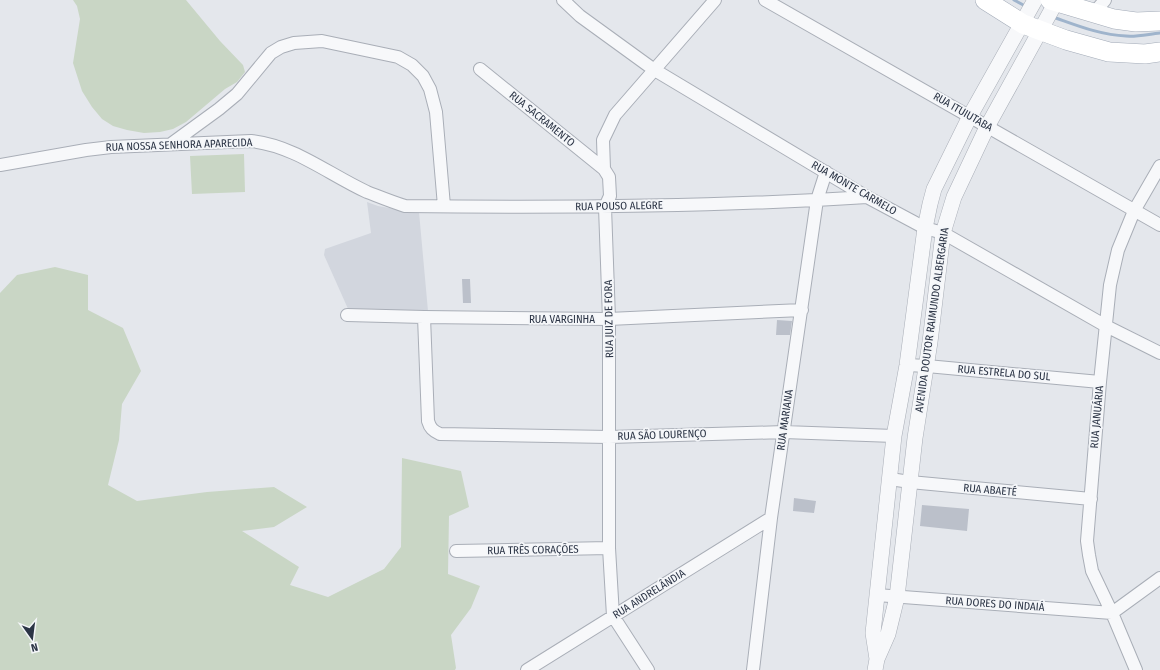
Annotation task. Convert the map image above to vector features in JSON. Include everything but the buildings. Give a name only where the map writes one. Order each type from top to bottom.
[{"type":"main road","points":[[985,0],[1031,27],[1066,40],[1109,52],[1145,54],[1160,52]]},
{"type":"main road","points":[[1053,1],[1099,7],[1114,19],[1136,22],[1160,21]]},
{"type":"street","name":"RUA MONTE CARMELO","points":[[563,0],[580,16],[653,69],[868,197],[925,228],[943,233],[1106,326],[1160,353]]},
{"type":"street","name":"RUA JUIZ DE FORA","points":[[648,670],[613,616],[609,548],[610,319],[606,207],[610,196],[609,177],[604,169],[603,140],[615,115],[653,69],[715,0]]},
{"type":"street","name":"RUA ITUIUTABA","points":[[766,0],[1160,225]]},
{"type":"street","name":"AVENIDA DOUTOR RAIMUNDO ALBERGARIA","points":[[876,665],[888,634],[897,597],[915,438],[927,366],[943,233],[954,198],[1031,27],[1035,0]]},
{"type":"street","name":"AVENIDA DOUTOR RAIMUNDO ALBERGARIA","points":[[876,665],[873,633],[894,436],[907,365],[925,228],[934,189],[970,116],[1031,27],[1053,1]]},
{"type":"street","points":[[171,144],[237,94],[271,53],[281,47],[294,43],[322,42],[398,57],[412,64],[418,70],[423,76],[430,90],[436,112],[444,206]]},
{"type":"street","name":"RUA SACRAMENTO","points":[[480,69],[604,169]]},
{"type":"street","name":"RUA NOSSA SENHORA APARECIDA","points":[[0,165],[111,147],[251,141],[264,143],[297,154],[372,194]]},
{"type":"street","name":"RUA JANUÁRIA","points":[[1136,670],[1112,613],[1092,571],[1087,541],[1100,382],[1110,285],[1118,250],[1134,211],[1160,166]]},
{"type":"street","name":"RUA MARIANA","points":[[753,670],[771,518],[817,200],[826,172]]},
{"type":"street","name":"RUA POUSO ALEGRE","points":[[372,194],[405,206],[682,206],[868,197]]},
{"type":"street","name":"RUA VARGINHA","points":[[347,315],[424,318],[610,319],[802,310]]},
{"type":"street","name":"RUA SÃO LOURENÇO","points":[[424,318],[428,420],[431,428],[440,434],[609,437],[784,432],[894,436]]},
{"type":"street","name":"RUA ESTRELA DO SUL","points":[[907,365],[1100,382]]},
{"type":"street","name":"RUA ABAETÉ","points":[[890,479],[1091,499]]},
{"type":"street","name":"RUA ANDRELÂNDIA","points":[[528,670],[771,518]]},
{"type":"street","name":"RUA TRÊS CORAÇÕES","points":[[456,551],[609,548]]},
{"type":"street","points":[[1112,613],[1160,578]]},
{"type":"street","name":"RUA DORES DO INDAIÁ","points":[[877,595],[1112,613]]},
{"type":"shaded area","points":[[367,202],[378,206],[419,212],[428,311],[349,311],[324,255],[325,249],[371,233]]},
{"type":"green space","points":[[73,0],[186,0],[220,41],[243,65],[245,72],[237,82],[225,89],[186,122],[173,129],[144,133],[113,126],[102,119],[92,107],[82,91],[73,63],[80,19],[77,6]]},
{"type":"green space","points":[[244,154],[245,192],[192,194],[190,156]]},
{"type":"green space","points":[[55,267],[88,275],[88,310],[123,328],[141,371],[122,404],[119,440],[108,485],[137,501],[207,492],[274,487],[307,507],[274,527],[242,531],[299,567],[290,585],[328,597],[384,569],[401,547],[402,458],[461,471],[469,507],[449,516],[448,574],[480,586],[471,608],[451,635],[456,668],[455,670],[0,670],[0,293],[17,275]]},
{"type":"waterway","points":[[1014,0],[1027,7]]},
{"type":"waterway","points":[[1053,17],[1107,34],[1134,36],[1160,33]]}]
